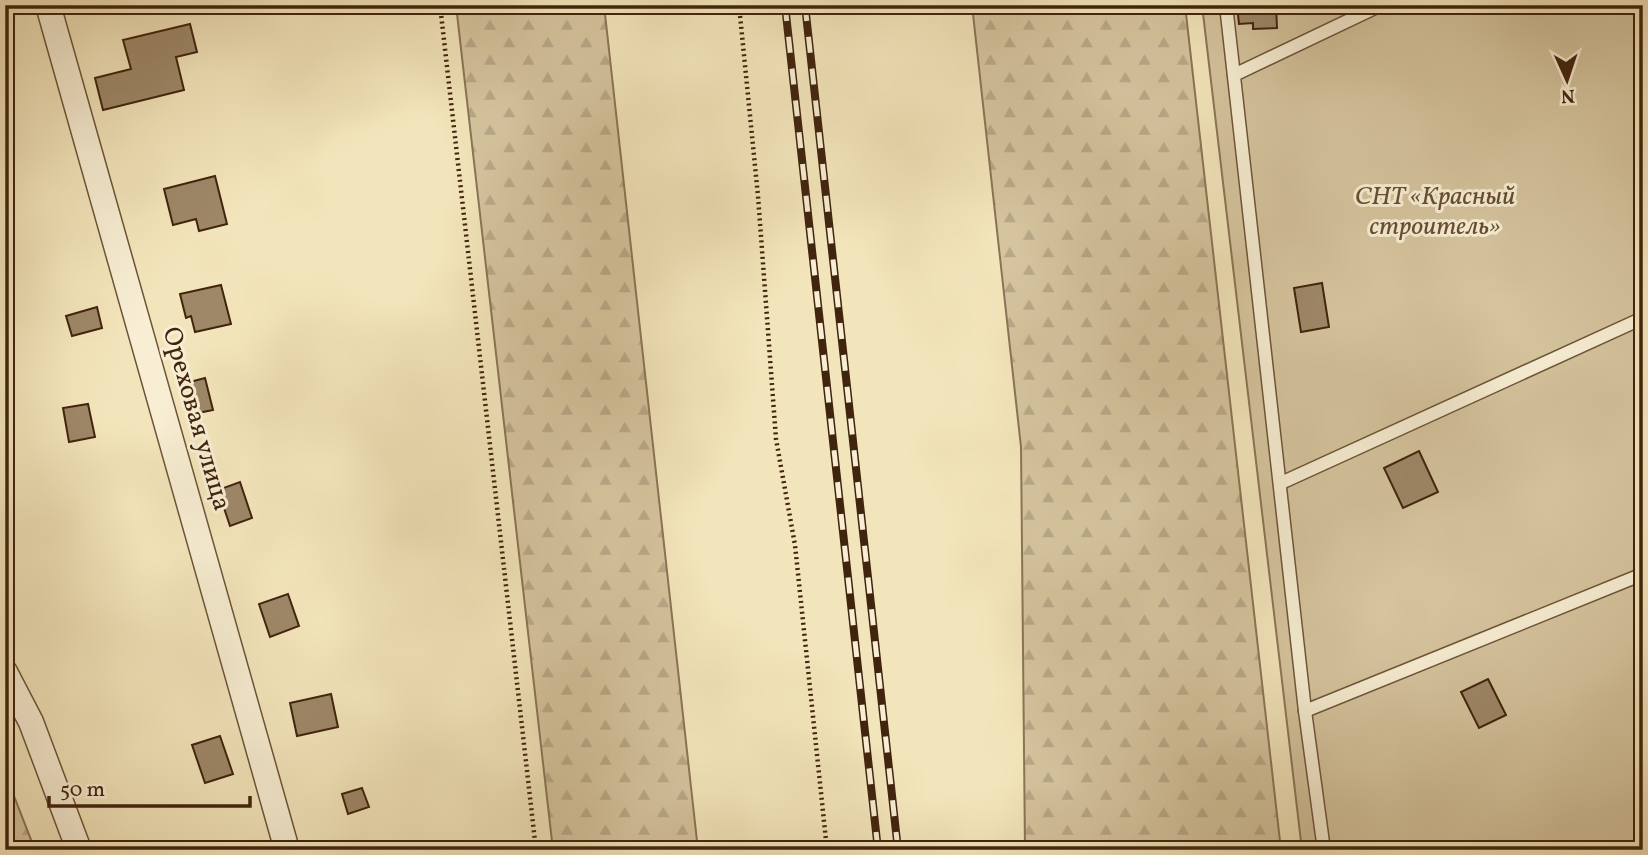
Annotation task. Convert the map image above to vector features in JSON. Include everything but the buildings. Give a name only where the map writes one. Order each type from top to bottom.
[{"type":"street","name":"Ореховая улица","points":[[48,5],[287,850]]},
{"type":"street","points":[[5,673],[31,722],[79,850]]},
{"type":"lane","points":[[1226,5],[1305,711],[1324,850]]},
{"type":"lane","points":[[1234,75],[1381,5]]},
{"type":"lane","points":[[1281,483],[1643,318]]},
{"type":"lane","points":[[1305,711],[1643,574]]},
{"type":"path","points":[[440,5],[536,850]]},
{"type":"path","points":[[739,5],[758,196],[776,439],[795,545],[827,850]]},
{"type":"green space","points":[[456,5],[604,5],[698,850],[553,850]]},
{"type":"green space","points":[[972,5],[1185,5],[1281,850],[1025,850],[1021,447]]},
{"type":"green space","name":"СНТ «Красный строитель»","points":[[1202,5],[1643,5],[1643,850],[1302,850]]},
{"type":"green space","points":[[5,773],[35,850],[5,850]]},
{"type":"railway","points":[[785,5],[878,850]]},
{"type":"railway","points":[[805,5],[898,850]]}]
